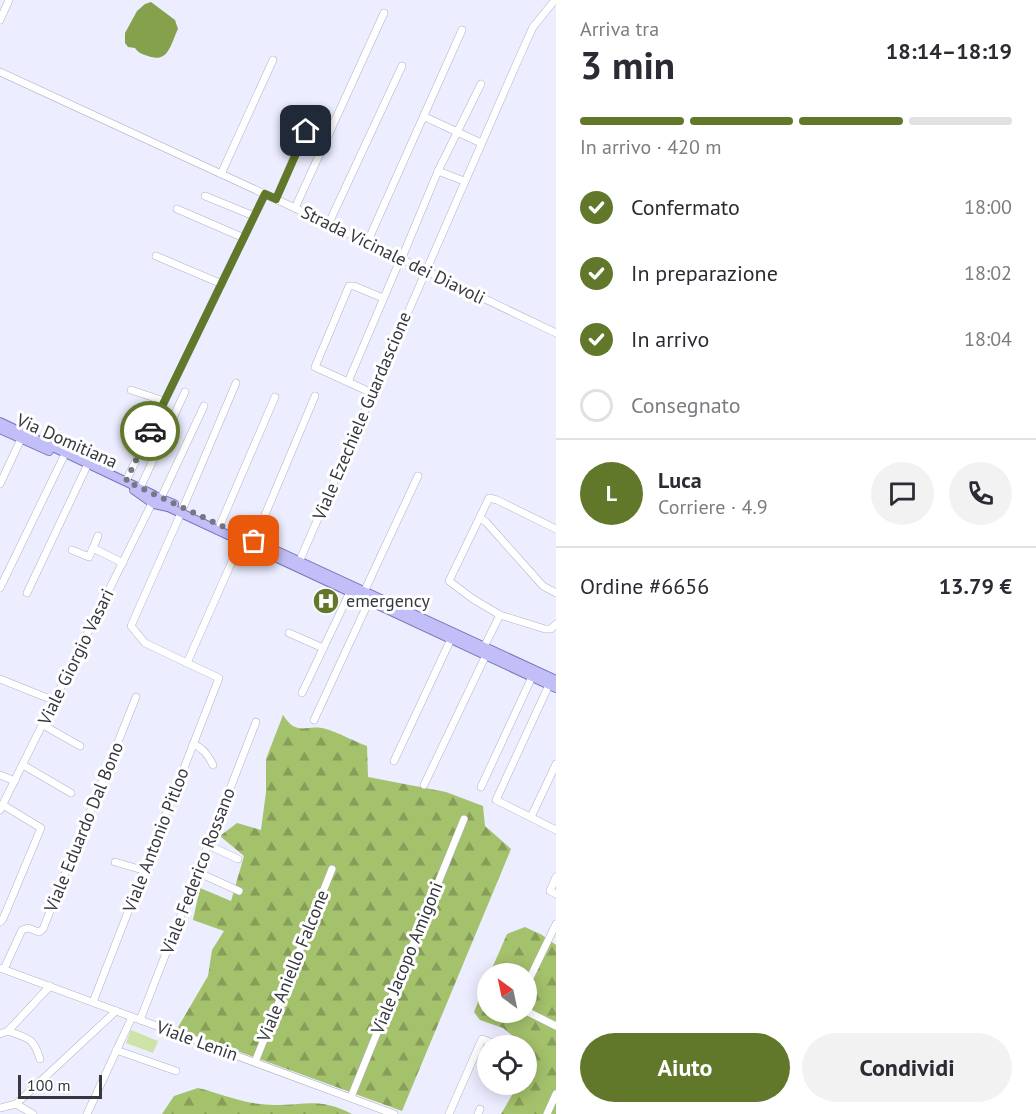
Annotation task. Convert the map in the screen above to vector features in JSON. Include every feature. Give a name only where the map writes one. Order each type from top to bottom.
[{"type":"main road","name":"Via Domitiana","points":[[0,422],[140,488],[155,500]]},
{"type":"main road","name":"Via Domitiana","points":[[0,429],[155,500],[220,525],[485,651],[554,681]]},
{"type":"main road","name":"Via Domitiana","points":[[182,511],[451,639],[485,651],[532,677],[554,681]]},
{"type":"street","points":[[0,20],[9,0]]},
{"type":"street","name":"Viale Ezechiele Guardascione","points":[[299,562],[533,27],[553,8],[555,0]]},
{"type":"street","points":[[295,208],[384,13]]},
{"type":"street","points":[[367,243],[462,30]]},
{"type":"street","points":[[221,174],[273,60]]},
{"type":"street","points":[[328,225],[402,66]]},
{"type":"street","name":"Strada Vicinale dei Diavoli","points":[[0,72],[276,199],[556,333]]},
{"type":"street","points":[[348,382],[438,171],[481,84]]},
{"type":"street","points":[[276,199],[315,109]]},
{"type":"street","points":[[424,117],[481,143]]},
{"type":"street","points":[[438,171],[464,181]]},
{"type":"street","points":[[126,481],[265,194]]},
{"type":"street","points":[[205,196],[254,216]]},
{"type":"street","points":[[177,209],[244,238]]},
{"type":"street","points":[[156,256],[222,284]]},
{"type":"street","points":[[372,393],[315,367],[349,286],[383,298]]},
{"type":"street","points":[[236,383],[130,626],[145,643],[187,663],[241,541]]},
{"type":"street","points":[[131,390],[164,401]]},
{"type":"street","points":[[140,488],[185,392]]},
{"type":"street","points":[[254,541],[315,396]]},
{"type":"street","points":[[220,525],[275,397]]},
{"type":"street","name":"Viale Giorgio Vasari","points":[[1,808],[204,406]]},
{"type":"street","points":[[0,484],[21,439]]},
{"type":"street","points":[[0,588],[63,458]]},
{"type":"street","points":[[27,593],[86,468]]},
{"type":"street","points":[[364,592],[418,476]]},
{"type":"street","points":[[556,529],[489,498],[449,581],[472,599],[500,615],[545,629],[551,629],[556,624]]},
{"type":"street","points":[[480,518],[543,586],[556,593]]},
{"type":"street","points":[[72,550],[89,557],[98,536]]},
{"type":"street","points":[[93,548],[123,563]]},
{"type":"street","points":[[302,693],[350,592]]},
{"type":"street","points":[[314,720],[369,601]]},
{"type":"street","points":[[424,785],[500,615]]},
{"type":"street","points":[[289,633],[323,648]]},
{"type":"street","points":[[394,761],[451,639]]},
{"type":"street","name":"Viale Antonio Pitloo","points":[[93,1002],[146,871],[219,678],[187,663]]},
{"type":"street","points":[[481,787],[532,677]]},
{"type":"street","points":[[0,679],[55,700]]},
{"type":"street","points":[[554,681],[496,800],[556,830]]},
{"type":"street","name":"Viale Eduardo Dal Bono","points":[[2,968],[22,930],[28,928],[39,932],[43,930],[136,697]]},
{"type":"street","name":"Viale Federico Rossano","points":[[87,1114],[116,1050],[136,1018],[256,722]]},
{"type":"street","points":[[43,725],[80,746]]},
{"type":"street","points":[[193,744],[201,747],[213,765]]},
{"type":"street","points":[[531,817],[556,764]]},
{"type":"street","points":[[23,765],[71,793]]},
{"type":"street","points":[[0,775],[15,781]]},
{"type":"street","points":[[0,922],[41,828],[1,808]]},
{"type":"street","name":"Viale Jacopo Amigoni","points":[[351,1097],[464,819]]},
{"type":"street","points":[[208,845],[238,859]]},
{"type":"street","points":[[115,862],[146,871]]},
{"type":"street","name":"Viale Aniello Falcone","points":[[255,1062],[332,869]]},
{"type":"street","points":[[197,872],[239,891]]},
{"type":"street","points":[[556,877],[550,891],[556,894]]},
{"type":"street","points":[[537,963],[556,924]]},
{"type":"street","name":"Viale Lenin","points":[[2,968],[394,1114]]},
{"type":"street","points":[[0,1034],[8,1031],[50,986]]},
{"type":"street","points":[[0,1108],[16,1104],[116,1011]]},
{"type":"street","points":[[537,1016],[556,1026]]},
{"type":"street","points":[[8,1031],[35,1044],[40,1059]]},
{"type":"street","points":[[116,1050],[176,1071]]},
{"type":"street","points":[[449,1114],[477,1050]]},
{"type":"street","points":[[547,1114],[556,1094]]},
{"type":"street","points":[[16,1104],[33,1114]]},
{"type":"shaded area","points":[[151,2],[175,20],[178,29],[169,50],[162,57],[157,58],[142,54],[125,43],[125,33],[137,11]]},
{"type":"shaded area","points":[[131,1030],[158,1041],[153,1053],[126,1043]]},
{"type":"green space","points":[[283,715],[288,722],[298,728],[326,729],[367,746],[368,777],[446,792],[483,806],[485,826],[511,849],[402,1111],[177,1029],[208,976],[212,950],[224,931],[193,920],[200,888],[231,901],[244,856],[220,836],[237,823],[261,830],[266,792],[266,759]]},
{"type":"green space","points":[[525,927],[556,945],[556,1114],[501,1114],[512,1095],[537,1095],[537,1035],[512,1035],[503,1028],[489,1023],[537,1023],[537,963],[494,963],[507,934]]},
{"type":"green space","points":[[198,1088],[253,1103],[274,1105],[316,1103],[339,1108],[352,1114],[162,1114],[174,1096]]},
{"type":"way so far","points":[[150,431],[126,481],[254,541]]},
{"type":"place","name":"emergency","points":[[326,601]]},
{"type":"route","points":[[150,431],[265,194],[276,199],[306,131]]}]
